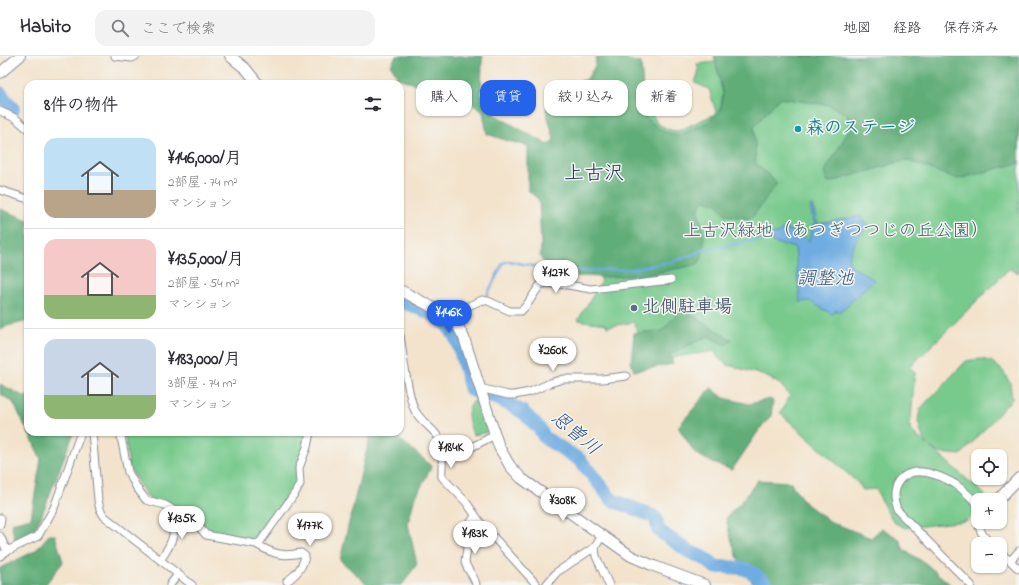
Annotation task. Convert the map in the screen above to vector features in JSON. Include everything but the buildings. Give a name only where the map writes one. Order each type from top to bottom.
[{"type":"street","points":[[0,72],[20,56]]},
{"type":"street","points":[[115,56],[132,58],[136,56]]},
{"type":"street","points":[[230,56],[246,69],[255,80]]},
{"type":"street","points":[[0,111],[15,118],[24,126]]},
{"type":"street","points":[[0,190],[24,198]]},
{"type":"street","points":[[453,319],[466,307],[482,300],[488,301],[510,311],[521,311],[540,285],[547,283],[591,289],[672,280]]},
{"type":"street","points":[[404,292],[441,311],[453,319],[464,338],[499,447],[505,459],[521,478],[631,556],[704,585]]},
{"type":"street","points":[[404,366],[414,408],[422,420],[441,441],[451,456],[495,435]]},
{"type":"street","points":[[482,392],[514,395],[530,392],[562,380],[602,379],[626,376]]},
{"type":"street","points":[[0,556],[38,536],[54,508],[80,436]]},
{"type":"street","points":[[92,436],[98,500],[100,509],[104,516],[192,585]]},
{"type":"street","points":[[121,436],[128,472],[136,488],[146,500],[165,505],[196,523],[206,535],[256,544],[269,552],[287,556],[301,553],[305,556],[302,564],[295,576],[286,581]]},
{"type":"street","points":[[256,544],[260,542],[300,484],[299,468],[308,447],[309,436]]},
{"type":"street","points":[[441,441],[443,454],[442,477],[466,502],[475,516],[537,585]]},
{"type":"street","points":[[971,498],[955,485],[933,474],[921,472],[913,472],[902,477],[896,484],[894,494],[897,510],[972,585]]},
{"type":"street","points":[[1005,493],[1019,478]]},
{"type":"street","points":[[160,560],[172,540],[175,528],[174,511]]},
{"type":"street","points":[[475,516],[471,522],[464,562],[476,585]]},
{"type":"street","points":[[0,536],[7,551]]},
{"type":"street","points":[[546,585],[557,572],[595,547],[602,536]]},
{"type":"street","points":[[595,547],[596,556],[609,585]]},
{"type":"street","points":[[1010,561],[1019,551]]},
{"type":"street","points":[[1007,558],[1019,569]]},
{"type":"street","points":[[170,585],[178,574]]},
{"type":"green space","points":[[396,56],[449,56],[454,58],[456,56],[483,56],[481,80],[480,80],[480,110],[472,104],[472,80],[416,80],[416,84],[398,78],[391,65]]},
{"type":"green space","points":[[714,56],[1019,56],[1019,163],[958,179],[906,160],[828,183],[824,173],[849,130],[847,114],[829,105],[779,98],[754,127],[756,164],[777,183],[751,219],[726,215],[717,204],[704,200],[698,210],[703,230],[704,245],[698,264],[646,275],[606,277],[571,276],[560,279],[552,274],[540,257],[541,244],[539,200],[528,190],[528,146],[487,134],[484,116],[497,116],[548,145],[554,139],[548,116],[628,116],[628,80],[584,80],[587,79],[595,66],[596,57],[619,58],[641,63],[642,80],[636,80],[636,116],[645,116],[662,131],[678,136],[708,122],[720,111],[723,94]]},
{"type":"green space","name":"上古沢緑地（あつぎつつじの丘公園）","points":[[725,61],[1019,108],[1019,273],[1009,269],[910,367],[915,372],[910,430],[927,445],[921,433],[918,421],[920,409],[966,361],[979,359],[991,361],[1003,371],[1010,383],[1012,399],[961,455],[939,453],[930,447],[971,483],[971,485],[974,485],[983,493],[971,493],[971,517],[967,521],[905,528],[895,523],[886,510],[876,489],[863,490],[858,483],[780,413],[790,396],[780,384],[765,376],[728,365],[719,359],[714,351],[676,357],[660,363],[643,351],[634,322],[607,327],[606,324],[578,320],[601,282],[596,250],[643,130],[641,116],[653,116],[658,124],[670,130],[678,131],[715,114],[716,112],[709,89],[695,83],[699,70],[697,64]]},
{"type":"green space","points":[[0,209],[24,218],[24,322],[7,326],[0,331]]},
{"type":"green space","points":[[680,310],[686,311],[732,340],[725,345],[708,336],[670,354],[673,364],[634,371],[631,362],[634,333],[662,331]]},
{"type":"green space","points":[[0,384],[24,396],[24,424],[13,402],[0,394]]},
{"type":"green space","points":[[711,388],[724,398],[749,404],[770,399],[773,401],[771,416],[757,433],[732,470],[713,463],[695,453],[678,427]]},
{"type":"green space","points":[[479,397],[490,432],[473,435],[468,414],[471,405]]},
{"type":"green space","points":[[30,436],[72,436],[41,517],[31,536],[15,540],[11,523],[31,518],[41,459]]},
{"type":"green space","points":[[125,436],[306,436],[305,444],[295,472],[297,483],[287,501],[257,539],[253,541],[207,531],[149,499],[135,478],[129,465]]},
{"type":"green space","points":[[370,436],[396,436],[432,466],[414,500],[408,524],[417,564],[402,585],[368,585],[340,560]]},
{"type":"green space","points":[[758,480],[790,482],[805,503],[831,522],[871,538],[882,528],[899,539],[904,550],[925,563],[951,585],[755,585],[744,570],[736,553],[726,518],[742,501]]},
{"type":"green space","points":[[49,535],[55,535],[63,562],[45,585],[0,585],[0,568],[35,551]]},
{"type":"water","name":"調整池","points":[[812,205],[818,224],[861,216],[868,227],[858,237],[848,258],[850,265],[874,280],[840,312],[837,310],[832,314],[809,301],[800,302],[795,248],[772,242],[772,234],[777,234],[782,230],[796,230],[797,236],[803,235],[809,241],[812,226],[815,225],[810,206]]},
{"type":"waterway","name":"恩曽川","points":[[0,93],[13,109]]},
{"type":"waterway","points":[[487,295],[503,263],[509,261],[538,267],[575,271],[633,269],[675,261],[704,250],[772,237]]},
{"type":"waterway","name":"恩曽川","points":[[404,303],[430,313],[445,322],[455,336],[471,390],[499,399],[523,412],[539,428],[545,438],[580,460],[612,500],[653,516],[656,519],[658,530],[688,551],[706,559],[715,567],[744,568],[760,578],[767,585]]},
{"type":"place","name":"森のステージ","points":[[798,129]]},
{"type":"place","name":"北側駐車場","points":[[634,308]]},
{"type":"district","name":"上古沢","points":[[594,174]]}]
